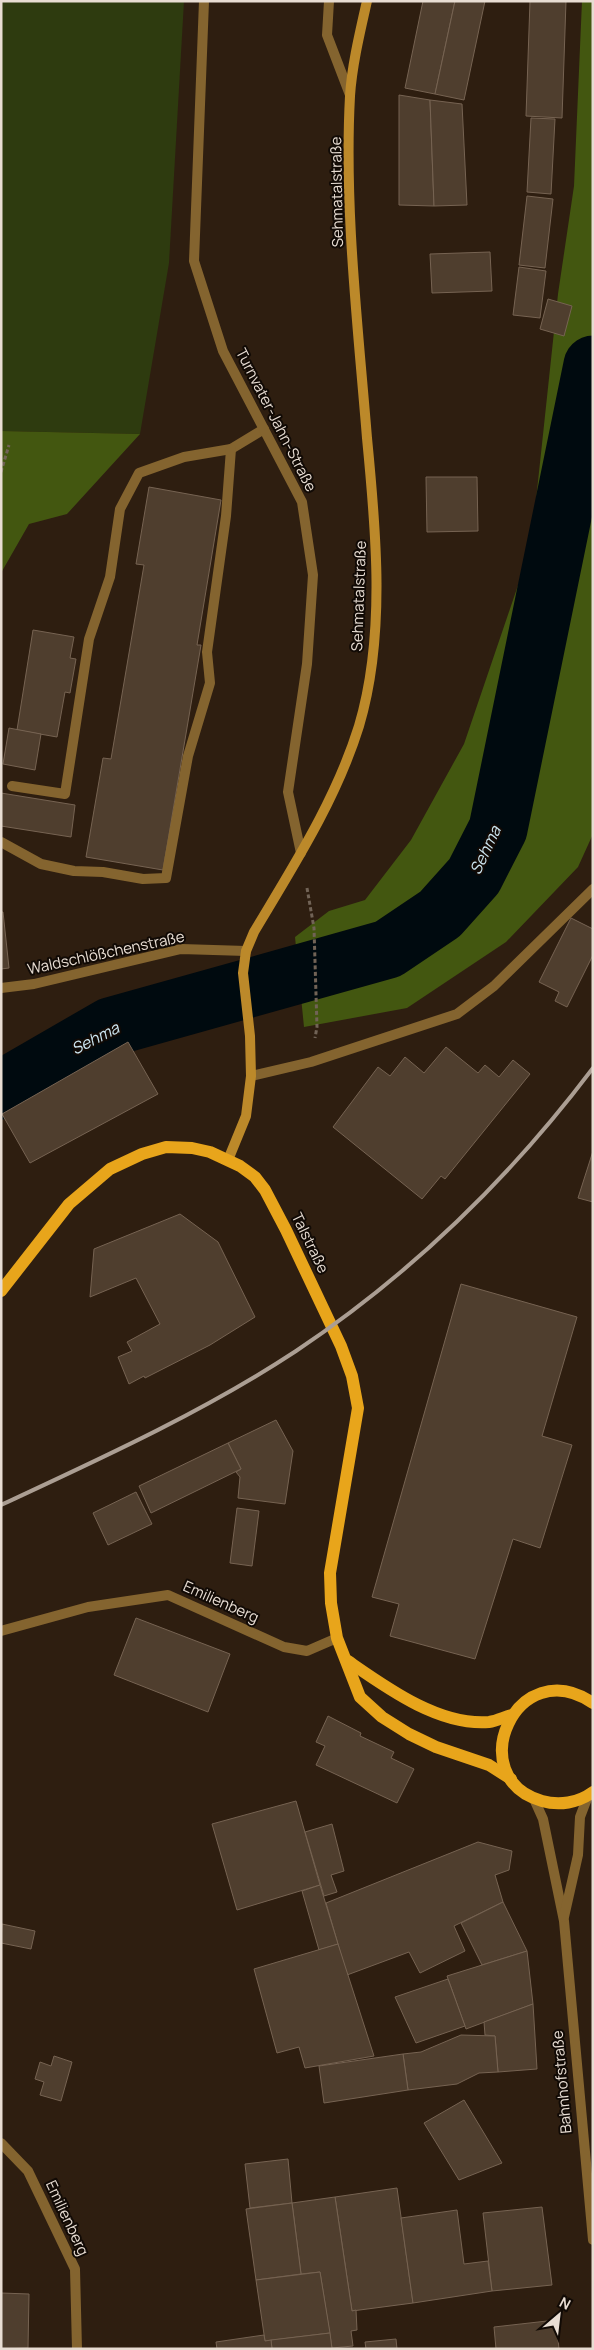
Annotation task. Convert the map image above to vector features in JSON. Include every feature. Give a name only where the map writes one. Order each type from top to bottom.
[{"type":"main road","name":"Sehmatalstraße","points":[[228,1160],[246,1116],[251,1076],[250,1036],[243,973],[246,951],[254,932],[334,795],[356,733],[373,656],[376,534],[356,303],[350,204],[350,95],[367,1]]},
{"type":"main road","name":"Talstraße","points":[[1,1291],[69,1204],[110,1169],[142,1154],[166,1147],[192,1148],[210,1152],[228,1160],[255,1177],[274,1206],[341,1346],[352,1376],[358,1408],[330,1573],[330,1603],[338,1638]]},
{"type":"main road","points":[[338,1638],[360,1696],[382,1717],[436,1747],[488,1765],[511,1779],[534,1799],[552,1804],[571,1803],[590,1794]]},
{"type":"main road","points":[[348,1661],[395,1693],[432,1711],[470,1721],[490,1722],[512,1715]]},
{"type":"main road","points":[[511,1779],[505,1767],[502,1747],[505,1727],[521,1704],[545,1692],[559,1691],[572,1693],[593,1703]]},
{"type":"street","name":"Turnvater-Jahn-Straße","points":[[204,1],[194,261],[223,351],[302,502],[313,575],[307,664],[288,792],[301,852]]},
{"type":"street","points":[[329,1],[327,35],[350,95]]},
{"type":"street","points":[[12,786],[65,794],[89,639],[110,577],[120,509],[139,473],[184,456],[231,449],[264,430]]},
{"type":"street","points":[[1,842],[41,864],[143,880],[166,878],[188,756],[210,683],[207,652],[226,516],[231,449]]},
{"type":"street","points":[[251,1076],[311,1062],[456,1014],[494,986],[593,889]]},
{"type":"street","name":"Waldschlößchenstraße","points":[[1,988],[34,984],[181,949],[246,951]]},
{"type":"street","name":"Emilienberg","points":[[1,1631],[88,1607],[168,1595],[284,1647],[307,1651],[338,1638]]},
{"type":"street","name":"Bahnhofstraße","points":[[564,1921],[578,1855],[580,1817],[590,1794]]},
{"type":"street","name":"Bahnhofstraße","points":[[534,1799],[543,1819],[564,1921],[593,2240]]},
{"type":"street","name":"Emilienberg","points":[[1,2143],[28,2171],[75,2269],[76,2349]]},
{"type":"path","points":[[1,472],[9,445]]},
{"type":"path","points":[[314,928],[317,1028]]},
{"type":"green space","points":[[1,1],[184,1],[169,263],[140,434],[1,431]]},
{"type":"green space","points":[[582,1],[593,1],[593,834],[578,867],[506,942],[407,1008],[304,1027],[295,937],[329,911],[365,900],[411,840],[464,744],[531,547],[558,294],[574,186]]},
{"type":"green space","points":[[1,431],[140,434],[67,514],[29,524],[1,573]]},
{"type":"building","points":[[423,1],[455,1],[435,94],[405,88]]},
{"type":"building","points":[[455,1],[485,1],[464,100],[435,94]]},
{"type":"building","points":[[530,1],[566,1],[562,118],[526,116]]},
{"type":"building","points":[[399,95],[430,100],[434,206],[399,205]]},
{"type":"building","points":[[430,100],[462,104],[467,205],[434,206]]},
{"type":"building","points":[[531,118],[555,119],[551,194],[527,192]]},
{"type":"building","points":[[527,196],[553,199],[545,268],[519,265]]},
{"type":"building","points":[[490,252],[492,291],[432,293],[430,254]]},
{"type":"building","points":[[519,267],[546,271],[540,318],[513,315]]},
{"type":"building","points":[[548,299],[572,306],[564,336],[540,329]]},
{"type":"building","points":[[426,477],[477,477],[478,531],[427,532]]},
{"type":"building","points":[[149,487],[221,500],[197,645],[201,645],[163,870],[86,857],[103,758],[111,759],[144,565],[136,564]]},
{"type":"building","points":[[33,630],[74,637],[70,658],[76,659],[70,693],[65,692],[57,737],[17,730]]},
{"type":"building","points":[[9,728],[41,734],[35,770],[3,764]]},
{"type":"building","points":[[1,793],[75,805],[71,837],[1,826]]},
{"type":"building","points":[[1,912],[3,912],[9,968],[1,969]]},
{"type":"building","points":[[571,918],[593,929],[593,955],[567,1007],[555,1001],[559,992],[539,982]]},
{"type":"building","points":[[128,1042],[158,1094],[30,1163],[2,1114]]},
{"type":"building","points":[[446,1047],[478,1073],[485,1065],[499,1077],[513,1060],[530,1074],[445,1179],[441,1176],[422,1199],[333,1127],[378,1067],[390,1076],[405,1057],[424,1073]]},
{"type":"building","points":[[593,1151],[593,1202],[578,1198]]},
{"type":"building","points":[[180,1214],[218,1242],[255,1317],[210,1345],[145,1378],[144,1376],[129,1384],[118,1357],[132,1351],[127,1342],[160,1324],[136,1278],[90,1297],[94,1249]]},
{"type":"building","points":[[461,1284],[577,1317],[542,1436],[572,1445],[540,1548],[513,1539],[475,1659],[390,1636],[399,1604],[372,1597]]},
{"type":"building","points":[[276,1420],[293,1451],[285,1504],[238,1498],[240,1477],[236,1472],[241,1469],[228,1443]]},
{"type":"building","points":[[228,1443],[241,1469],[151,1513],[139,1486]]},
{"type":"building","points":[[136,1492],[152,1524],[108,1545],[93,1513]]},
{"type":"building","points":[[237,1508],[259,1511],[252,1566],[230,1563]]},
{"type":"building","points":[[136,1618],[230,1654],[208,1712],[114,1675]]},
{"type":"building","points":[[328,1716],[361,1733],[360,1736],[394,1752],[391,1758],[414,1769],[397,1803],[316,1765],[325,1746],[316,1742]]},
{"type":"building","points":[[296,1801],[320,1885],[237,1910],[212,1824]]},
{"type":"building","points":[[332,1824],[344,1871],[331,1875],[337,1892],[324,1896],[305,1832]]},
{"type":"building","points":[[478,1842],[512,1851],[509,1870],[495,1875],[503,1902],[454,1926],[465,1951],[420,1973],[409,1952],[347,1975],[326,1903]]},
{"type":"building","points":[[320,1885],[338,1944],[319,1950],[302,1891]]},
{"type":"building","points":[[503,1902],[527,1951],[482,1965],[461,1923]]},
{"type":"building","points":[[2,1924],[35,1931],[31,1949],[1,1943]]},
{"type":"building","points":[[338,1944],[374,2056],[305,2068],[299,2047],[277,2053],[254,1969]]},
{"type":"building","points":[[527,1951],[533,2004],[466,2029],[447,1976]]},
{"type":"building","points":[[448,1979],[465,2026],[416,2043],[395,1997]]},
{"type":"building","points":[[533,2004],[537,2069],[498,2072],[495,2036],[485,2035],[484,2022]]},
{"type":"building","points":[[461,2035],[495,2036],[498,2072],[479,2073],[457,2084],[408,2090],[403,2054],[421,2052]]},
{"type":"building","points":[[403,2054],[408,2090],[324,2103],[319,2066]]},
{"type":"building","points":[[54,2056],[72,2062],[61,2101],[40,2095],[44,2082],[35,2079],[40,2062],[51,2066]]},
{"type":"building","points":[[464,2100],[502,2163],[459,2180],[424,2123]]},
{"type":"building","points":[[288,2159],[292,2203],[250,2208],[245,2164]]},
{"type":"building","points":[[397,2188],[413,2303],[352,2311],[335,2197]]},
{"type":"building","points":[[335,2197],[352,2311],[356,2310],[357,2330],[351,2331],[353,2346],[332,2348],[320,2272],[301,2274],[292,2203]]},
{"type":"building","points":[[292,2203],[301,2274],[256,2280],[246,2209]]},
{"type":"building","points":[[542,2207],[552,2285],[492,2291],[483,2213]]},
{"type":"building","points":[[457,2210],[464,2264],[488,2261],[492,2291],[413,2303],[401,2218]]},
{"type":"building","points":[[320,2272],[330,2333],[265,2341],[256,2280]]},
{"type":"building","points":[[1,2293],[29,2294],[28,2348],[1,2349]]},
{"type":"building","points":[[556,2320],[559,2349],[496,2349],[494,2327]]},
{"type":"building","points":[[330,2333],[332,2349],[272,2349],[271,2340]]},
{"type":"building","points":[[264,2335],[265,2341],[271,2340],[272,2349],[217,2349],[216,2342]]},
{"type":"building","points":[[396,2339],[397,2349],[366,2349],[365,2342]]},
{"type":"waterway","name":"Sehma","points":[[1,1090],[110,1027],[388,949],[440,914],[474,876],[498,829],[593,365]]},
{"type":"railway","points":[[1,1505],[114,1452],[189,1414],[261,1373],[338,1321],[419,1257],[493,1186],[528,1148],[593,1068]]}]
